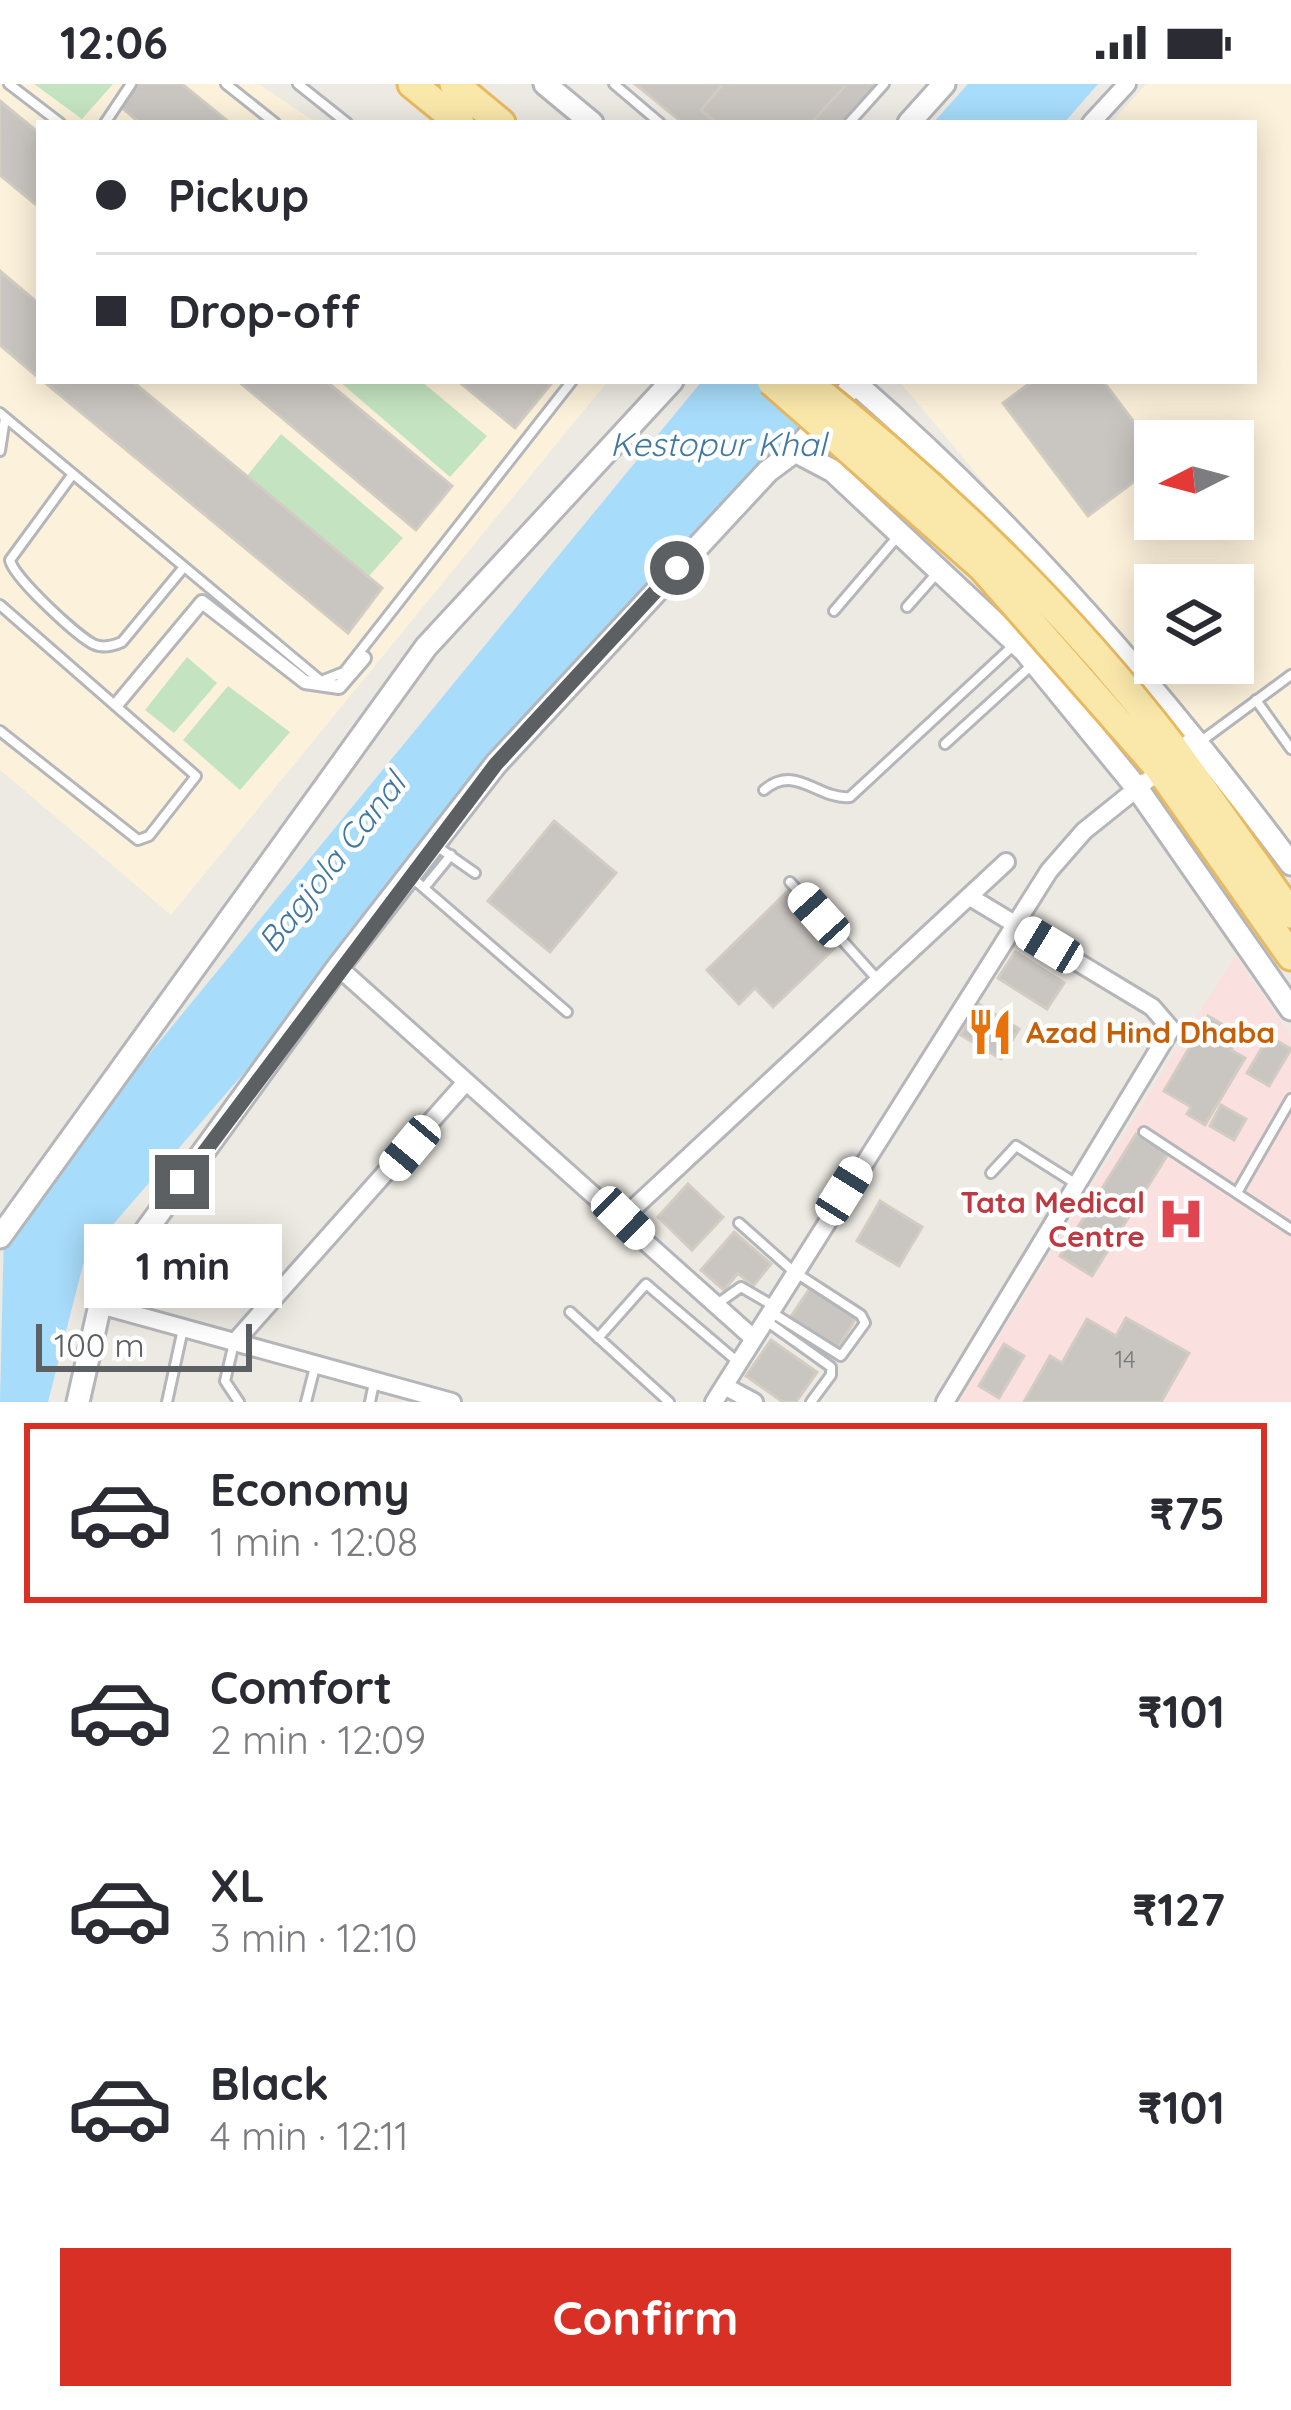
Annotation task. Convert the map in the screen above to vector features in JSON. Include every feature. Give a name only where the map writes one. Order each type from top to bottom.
[{"type":"main road","points":[[412,84],[456,120]]},
{"type":"main road","points":[[454,84],[496,120]]},
{"type":"main road","points":[[774,384],[967,553],[1173,756],[1291,956]]},
{"type":"main road","points":[[810,384],[934,487],[1034,582],[1291,914]]},
{"type":"street","points":[[545,84],[588,120]]},
{"type":"street","points":[[912,120],[944,84]]},
{"type":"street","points":[[1094,120],[1127,84]]},
{"type":"street","points":[[0,1237],[426,647],[665,384]]},
{"type":"street","points":[[78,1402],[100,1305],[129,1254],[338,967],[442,850],[496,764],[854,384]]},
{"type":"street","points":[[858,384],[1030,552],[1173,756],[1291,864]]},
{"type":"street","points":[[795,451],[833,471],[941,569],[1034,663],[1137,788],[1291,1010]]},
{"type":"street","points":[[117,704],[202,602],[313,687],[339,687],[364,658]]},
{"type":"street","points":[[754,1402],[721,1395],[793,1271],[1015,924],[1070,844],[1173,756]]},
{"type":"street","points":[[623,1218],[1006,862]]},
{"type":"street","points":[[945,1402],[1171,1029],[1153,1007],[970,897]]},
{"type":"street","points":[[338,967],[752,1337]]},
{"type":"street","points":[[234,1343],[466,1082]]},
{"type":"street","points":[[100,1305],[315,1366],[382,1390],[452,1402]]},
{"type":"lane","points":[[9,84],[56,120]]},
{"type":"lane","points":[[107,120],[131,84]]},
{"type":"lane","points":[[226,84],[271,120]]},
{"type":"lane","points":[[298,84],[343,120]]},
{"type":"lane","points":[[614,84],[656,120]]},
{"type":"lane","points":[[852,120],[884,84]]},
{"type":"lane","points":[[2,416],[321,681],[333,679],[570,384]]},
{"type":"lane","points":[[0,451],[2,416]]},
{"type":"lane","points":[[73,474],[10,560],[20,579],[93,644],[110,647],[122,642],[184,567]]},
{"type":"lane","points":[[834,611],[901,533]]},
{"type":"lane","points":[[907,607],[941,569]]},
{"type":"lane","points":[[0,605],[195,771],[194,782],[145,840],[137,840],[0,730]]},
{"type":"lane","points":[[764,790],[774,782],[794,779],[850,797],[1016,644]]},
{"type":"lane","points":[[945,744],[1034,663]]},
{"type":"lane","points":[[1173,756],[1291,675]]},
{"type":"lane","points":[[1256,700],[1291,749]]},
{"type":"lane","points":[[1279,733],[1291,724]]},
{"type":"lane","points":[[442,850],[475,874]]},
{"type":"lane","points":[[417,882],[567,1012]]},
{"type":"lane","points":[[790,882],[878,980]]},
{"type":"lane","points":[[1238,1191],[1291,1100]]},
{"type":"lane","points":[[1144,1132],[1291,1229]]},
{"type":"lane","points":[[991,1172],[1016,1145],[1079,1186]]},
{"type":"lane","points":[[740,1223],[793,1271],[862,1315],[865,1323],[846,1354],[833,1353],[768,1312]]},
{"type":"lane","points":[[598,1338],[646,1284],[739,1364]]},
{"type":"lane","points":[[716,1305],[741,1287],[830,1366],[831,1375],[811,1402]]},
{"type":"lane","points":[[570,1312],[669,1402]]},
{"type":"lane","points":[[167,1402],[183,1329]]},
{"type":"lane","points":[[234,1343],[225,1381],[238,1402]]},
{"type":"lane","points":[[306,1402],[315,1366]]},
{"type":"lane","points":[[370,1402],[382,1390]]},
{"type":"shaded area","points":[[0,84],[259,84],[313,120],[36,120],[36,384],[606,384],[171,915],[0,770]]},
{"type":"shaded area","points":[[1146,84],[1291,84],[1291,850],[1152,684],[1254,684],[1254,564],[1134,564],[1134,662],[902,384],[1257,384],[1257,120],[1114,120]]},
{"type":"shaded area","name":"Tata Medical Centre","points":[[1235,955],[1291,1036],[1291,1402],[958,1402]]},
{"type":"green space","points":[[34,84],[113,84],[82,119]]},
{"type":"green space","points":[[342,384],[425,384],[487,436],[450,477]]},
{"type":"green space","points":[[281,434],[403,538],[369,576],[247,476]]},
{"type":"green space","points":[[187,657],[217,683],[174,733],[145,710]]},
{"type":"green space","points":[[228,686],[290,732],[240,790],[183,740]]},
{"type":"water","points":[[968,84],[1098,84],[1067,120],[936,120]]},
{"type":"water","name":"Kestopur Khal","points":[[700,384],[838,384],[85,1257],[48,1402],[0,1402],[4,1231]]},
{"type":"building","points":[[138,84],[182,84],[226,120],[136,120],[120,106]]},
{"type":"building","points":[[635,84],[878,84],[844,120],[679,120]]},
{"type":"building","points":[[723,84],[847,84],[814,120],[713,120],[701,110]]},
{"type":"building","points":[[0,101],[36,131],[36,205],[0,175]]},
{"type":"building","points":[[0,271],[36,301],[36,375],[0,345]]},
{"type":"building","points":[[47,384],[136,384],[382,588],[348,633]]},
{"type":"building","points":[[242,384],[330,384],[452,486],[416,530]]},
{"type":"building","points":[[462,384],[551,384],[515,428]]},
{"type":"building","points":[[1029,384],[1105,384],[1134,422],[1134,482],[1088,516],[1003,403]]},
{"type":"building","points":[[554,821],[616,873],[550,952],[488,901]]},
{"type":"building","points":[[788,891],[839,944],[773,1007],[755,988],[739,1004],[707,970]]},
{"type":"building","points":[[1015,952],[1064,983],[1047,1009],[998,978]]},
{"type":"building","name":"Azad Hind Dhaba","points":[[979,1004],[1019,1029],[1001,1059],[961,1035]]},
{"type":"building","points":[[1208,1016],[1240,1035],[1231,1050],[1245,1058],[1205,1125],[1187,1114],[1191,1107],[1164,1091]]},
{"type":"building","points":[[1269,1036],[1291,1049],[1269,1086],[1247,1073]]},
{"type":"building","points":[[1221,1105],[1246,1119],[1234,1140],[1210,1126]]},
{"type":"building","points":[[1136,1134],[1168,1154],[1092,1276],[1060,1256]]},
{"type":"building","points":[[688,1184],[723,1217],[692,1250],[658,1217]]},
{"type":"building","points":[[880,1201],[922,1227],[899,1266],[857,1241]]},
{"type":"building","points":[[734,1232],[771,1264],[753,1286],[738,1273],[724,1290],[701,1270]]},
{"type":"building","points":[[810,1288],[856,1318],[837,1349],[790,1318]]},
{"type":"building","name":"Tata Medical Centre","points":[[1126,1318],[1189,1353],[1161,1402],[1024,1402],[1050,1356],[1062,1363],[1087,1319],[1116,1336]]},
{"type":"building","points":[[771,1340],[817,1372],[796,1402],[783,1402],[746,1376]]},
{"type":"building","points":[[1004,1344],[1024,1356],[999,1398],[979,1386]]},
{"type":"place","name":"Azad Hind Dhaba","points":[[990,1032]]},
{"type":"place","name":"Tata Medical Centre","points":[[1181,1219]]},
{"type":"route","points":[[182,1182],[338,967],[496,764],[677,568]]},
{"type":"water label","name":"Bagjola Canal","points":[[331,862]]}]
